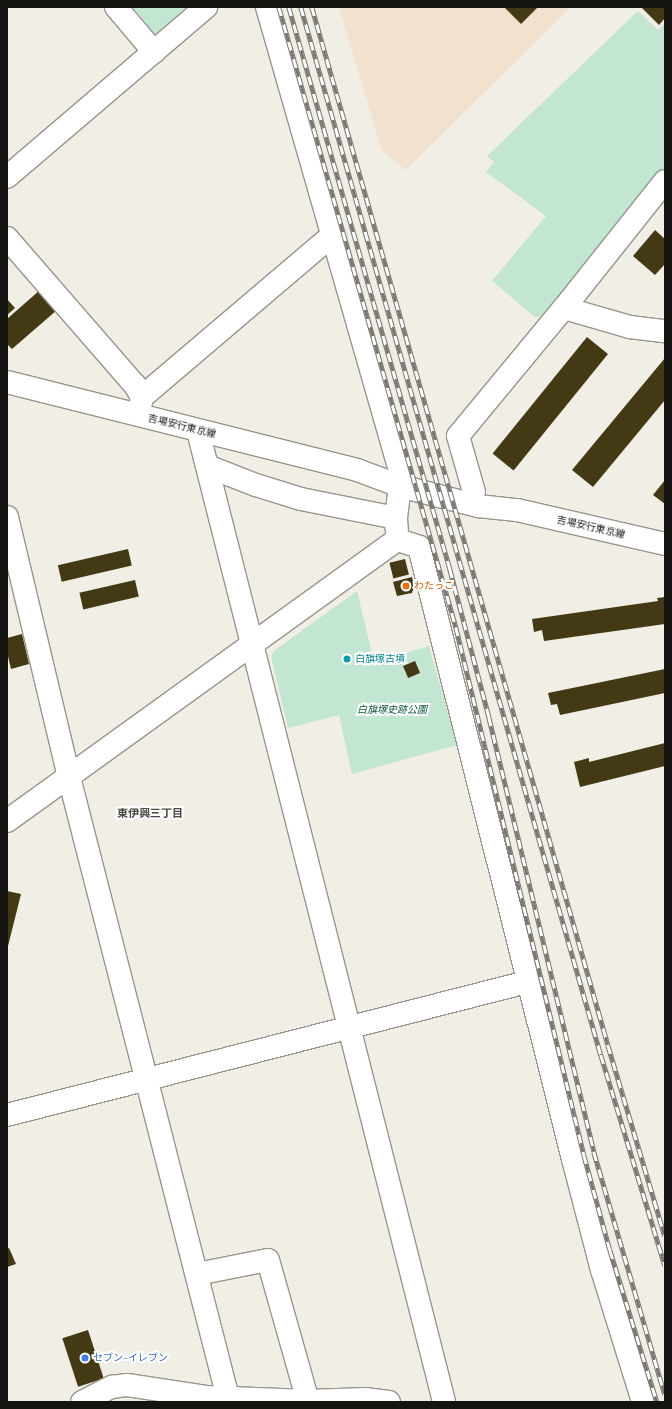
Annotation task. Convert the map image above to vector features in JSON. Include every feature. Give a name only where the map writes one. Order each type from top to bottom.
[{"type":"street","points":[[116,7],[154,52]]},
{"type":"street","points":[[7,176],[206,7]]},
{"type":"street","points":[[268,7],[400,479],[396,518],[398,540]]},
{"type":"street","points":[[474,492],[458,436],[564,308],[665,181]]},
{"type":"street","points":[[7,238],[135,385],[141,406],[331,236]]},
{"type":"street","points":[[564,308],[630,327],[665,331]]},
{"type":"street","name":"吉場安行東京線","points":[[7,382],[141,406],[198,431],[358,470],[474,492],[517,510]]},
{"type":"street","points":[[198,431],[444,1402]]},
{"type":"street","points":[[207,466],[256,485],[301,498],[396,518]]},
{"type":"street","name":"吉場安行東京線","points":[[400,479],[478,506],[517,510],[665,544]]},
{"type":"street","points":[[7,517],[69,777],[228,1398]]},
{"type":"street","points":[[7,821],[398,540]]},
{"type":"street","points":[[398,540],[419,547],[527,982],[602,1270],[643,1402]]},
{"type":"street","points":[[7,1115],[527,982]]},
{"type":"street","points":[[196,1274],[268,1260],[308,1401]]},
{"type":"street","points":[[82,1402],[112,1388],[127,1385],[206,1397],[308,1401],[365,1399],[389,1402]]},
{"type":"shaded area","points":[[339,7],[571,7],[406,170],[382,151]]},
{"type":"green space","points":[[133,7],[196,7],[165,34],[155,34]]},
{"type":"green space","points":[[638,11],[658,30],[665,23],[665,166],[544,316],[535,317],[492,281],[546,216],[486,172],[494,162],[487,156]]},
{"type":"green space","name":"白旗塚史跡公園","points":[[357,591],[374,662],[429,646],[457,745],[352,774],[339,715],[288,728],[271,656],[275,650]]},
{"type":"building","points":[[504,7],[538,7],[521,24]]},
{"type":"building","points":[[641,7],[665,7],[665,18],[659,25]]},
{"type":"building","points":[[655,230],[665,239],[665,264],[655,275],[633,256]]},
{"type":"building","points":[[40,290],[57,310],[12,349],[7,344],[7,319]]},
{"type":"building","points":[[7,299],[15,308],[7,315]]},
{"type":"building","points":[[587,337],[608,354],[514,471],[493,454]]},
{"type":"building","points":[[665,358],[665,400],[593,487],[572,470]]},
{"type":"building","points":[[665,480],[665,504],[653,495]]},
{"type":"building","points":[[128,549],[132,566],[62,582],[58,565]]},
{"type":"building","points":[[405,559],[409,575],[393,578],[389,563]]},
{"type":"building","points":[[412,577],[414,586],[412,593],[397,596],[393,582]]},
{"type":"building","points":[[135,580],[139,597],[83,609],[79,593]]},
{"type":"building","points":[[665,597],[665,624],[544,641],[542,630],[534,632],[532,619],[658,601],[657,598]]},
{"type":"building","points":[[22,634],[29,664],[11,669],[7,652],[7,638]]},
{"type":"building","points":[[415,661],[420,673],[408,678],[403,666]]},
{"type":"building","points":[[665,669],[665,693],[560,715],[557,704],[551,705],[548,693]]},
{"type":"building","points":[[665,743],[665,766],[580,787],[574,762],[589,758],[589,762]]},
{"type":"building","points":[[7,891],[21,894],[8,946],[7,946]]},
{"type":"building","points":[[9,1248],[16,1264],[7,1267],[7,1249]]},
{"type":"building","points":[[88,1330],[104,1379],[78,1387],[62,1338]]},
{"type":"railway","points":[[279,7],[456,627],[584,1155],[610,1250],[657,1402]]},
{"type":"railway","points":[[289,7],[450,569],[489,717],[594,1152],[665,1395]]},
{"type":"railway","points":[[301,7],[601,1055],[665,1266]]},
{"type":"railway","points":[[312,7],[608,1045],[665,1236]]},
{"type":"place","name":"わたっこ","points":[[406,586]]},
{"type":"place","name":"白旗塚古墳","points":[[347,659]]},
{"type":"place","name":"セブン-イレブン","points":[[85,1358]]},
{"type":"district","name":"東伊興三丁目","points":[[150,813]]}]
